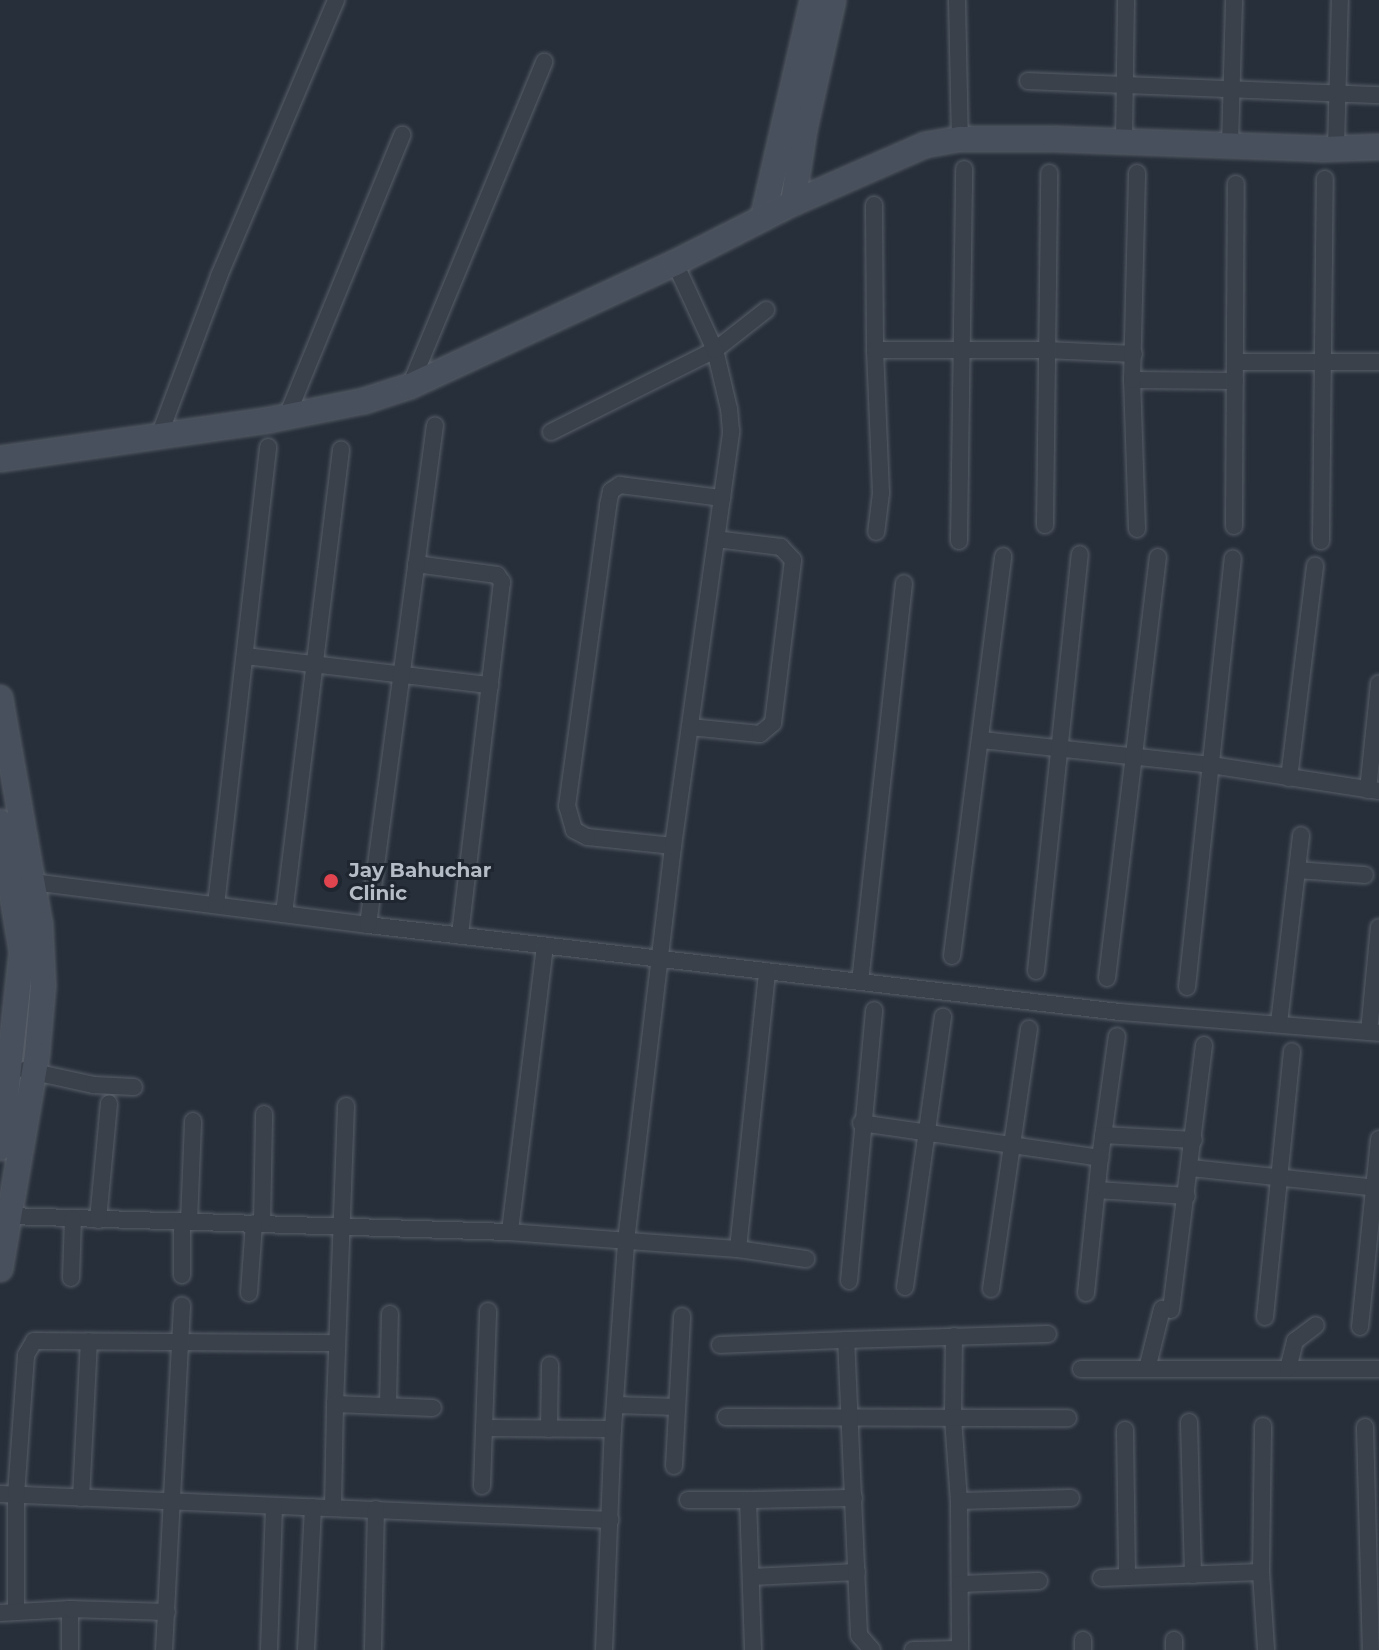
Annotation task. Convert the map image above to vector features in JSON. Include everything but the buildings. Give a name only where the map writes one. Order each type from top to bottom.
[{"type":"street","points":[[159,436],[219,276],[336,0]]},
{"type":"street","points":[[763,218],[813,0]]},
{"type":"street","points":[[793,203],[804,131],[833,0]]},
{"type":"street","points":[[957,0],[960,139]]},
{"type":"street","points":[[1124,142],[1126,0]]},
{"type":"street","points":[[1230,145],[1234,0]]},
{"type":"street","points":[[1336,148],[1340,0]]},
{"type":"street","points":[[410,386],[544,62]]},
{"type":"street","points":[[1028,81],[1379,95]]},
{"type":"street","points":[[287,416],[402,135]]},
{"type":"street","points":[[0,459],[287,416],[364,401],[410,386],[675,263],[907,150],[960,139],[1379,147]]},
{"type":"street","points":[[959,541],[964,169]]},
{"type":"street","points":[[1045,525],[1049,173]]},
{"type":"street","points":[[1137,173],[1132,380],[1137,529]]},
{"type":"street","points":[[1321,541],[1325,179]]},
{"type":"street","points":[[1234,526],[1236,184]]},
{"type":"street","points":[[874,205],[875,350],[881,493],[876,532]]},
{"type":"street","points":[[604,1650],[613,1429],[626,1241],[673,846],[731,431],[715,350],[675,263]]},
{"type":"street","points":[[551,432],[715,350],[766,310]]},
{"type":"street","points":[[875,350],[1046,350],[1134,354]]},
{"type":"street","points":[[1235,362],[1379,362]]},
{"type":"street","points":[[1132,380],[1235,381]]},
{"type":"street","points":[[368,925],[399,674],[435,425]]},
{"type":"street","points":[[216,905],[268,447]]},
{"type":"street","points":[[284,914],[341,449]]},
{"type":"street","points":[[673,846],[587,837],[574,830],[567,806],[608,505],[611,491],[620,485],[722,498]]},
{"type":"street","points":[[690,727],[760,734],[773,723],[776,708],[793,560],[781,547],[716,539]]},
{"type":"street","points":[[1036,971],[1080,554]]},
{"type":"street","points":[[952,956],[982,740],[1003,556]]},
{"type":"street","points":[[1107,978],[1158,557]]},
{"type":"street","points":[[1187,987],[1233,558]]},
{"type":"street","points":[[416,564],[497,575],[502,582],[460,936]]},
{"type":"street","points":[[1289,778],[1315,566]]},
{"type":"street","points":[[860,982],[904,583]]},
{"type":"street","points":[[245,656],[490,685]]},
{"type":"street","points":[[982,740],[1211,765],[1374,790],[1379,684]]},
{"type":"street","points":[[0,698],[22,881]]},
{"type":"street","points":[[0,822],[22,881],[43,957],[15,1068],[0,1148]]},
{"type":"street","points":[[1279,1023],[1301,835]]},
{"type":"street","points":[[1298,870],[1365,875]]},
{"type":"street","points":[[22,881],[659,960],[1120,1012],[1374,1032],[1379,927]]},
{"type":"street","points":[[510,1232],[545,946]]},
{"type":"street","points":[[738,1249],[767,972]]},
{"type":"street","points":[[849,1281],[861,1123],[874,1010]]},
{"type":"street","points":[[905,1287],[943,1017]]},
{"type":"street","points":[[991,1289],[1029,1029]]},
{"type":"street","points":[[1086,1293],[1117,1036]]},
{"type":"street","points":[[1147,1369],[1166,1309],[1187,1196],[1204,1045]]},
{"type":"street","points":[[1265,1317],[1292,1051]]},
{"type":"street","points":[[15,1068],[94,1085],[134,1087]]},
{"type":"street","points":[[0,1269],[9,1216],[15,1068]]},
{"type":"street","points":[[98,1220],[109,1104]]},
{"type":"street","points":[[333,1508],[339,1227],[346,1106]]},
{"type":"street","points":[[249,1293],[258,1223],[264,1114]]},
{"type":"street","points":[[182,1275],[193,1121]]},
{"type":"street","points":[[861,1123],[1013,1148],[1100,1158]]},
{"type":"street","points":[[1103,1135],[1194,1140]]},
{"type":"street","points":[[1360,1327],[1377,1188],[1379,1139]]},
{"type":"street","points":[[1191,1168],[1377,1188]]},
{"type":"street","points":[[1097,1190],[1187,1196]]},
{"type":"street","points":[[9,1216],[510,1232],[738,1249],[806,1259]]},
{"type":"street","points":[[71,1278],[73,1219]]},
{"type":"street","points":[[164,1650],[182,1305]]},
{"type":"street","points":[[482,1486],[488,1311]]},
{"type":"street","points":[[388,1406],[390,1314]]},
{"type":"street","points":[[674,1466],[682,1316]]},
{"type":"street","points":[[1288,1369],[1295,1341],[1316,1325]]},
{"type":"street","points":[[720,1345],[1048,1334]]},
{"type":"street","points":[[913,1650],[960,1650],[959,1501],[953,1418],[954,1336]]},
{"type":"street","points":[[846,1340],[852,1418],[859,1635],[863,1648]]},
{"type":"street","points":[[167,1612],[70,1609],[8,1612],[8,1494],[29,1347],[34,1341],[337,1343]]},
{"type":"street","points":[[81,1498],[89,1341]]},
{"type":"street","points":[[549,1429],[550,1365]]},
{"type":"street","points":[[1081,1369],[1379,1369]]},
{"type":"street","points":[[335,1404],[433,1408]]},
{"type":"street","points":[[616,1405],[677,1407]]},
{"type":"street","points":[[726,1417],[1068,1418]]},
{"type":"street","points":[[1189,1422],[1193,1575]]},
{"type":"street","points":[[1263,1426],[1261,1572],[1266,1650]]},
{"type":"street","points":[[1365,1427],[1371,1650]]},
{"type":"street","points":[[484,1428],[613,1429]]},
{"type":"street","points":[[1125,1430],[1127,1577]]},
{"type":"street","points":[[8,1494],[610,1520]]},
{"type":"street","points":[[688,1500],[854,1498]]},
{"type":"street","points":[[959,1501],[1071,1498]]},
{"type":"street","points":[[748,1500],[753,1650]]},
{"type":"street","points":[[269,1650],[274,1506]]},
{"type":"street","points":[[306,1650],[313,1507]]},
{"type":"street","points":[[373,1650],[376,1509]]},
{"type":"street","points":[[751,1577],[857,1572]]},
{"type":"street","points":[[1101,1578],[1261,1572]]},
{"type":"street","points":[[960,1584],[1039,1581]]},
{"type":"street","points":[[70,1609],[70,1650]]},
{"type":"place","name":"Jay Bahuchar Clinic","points":[[331,881]]}]
